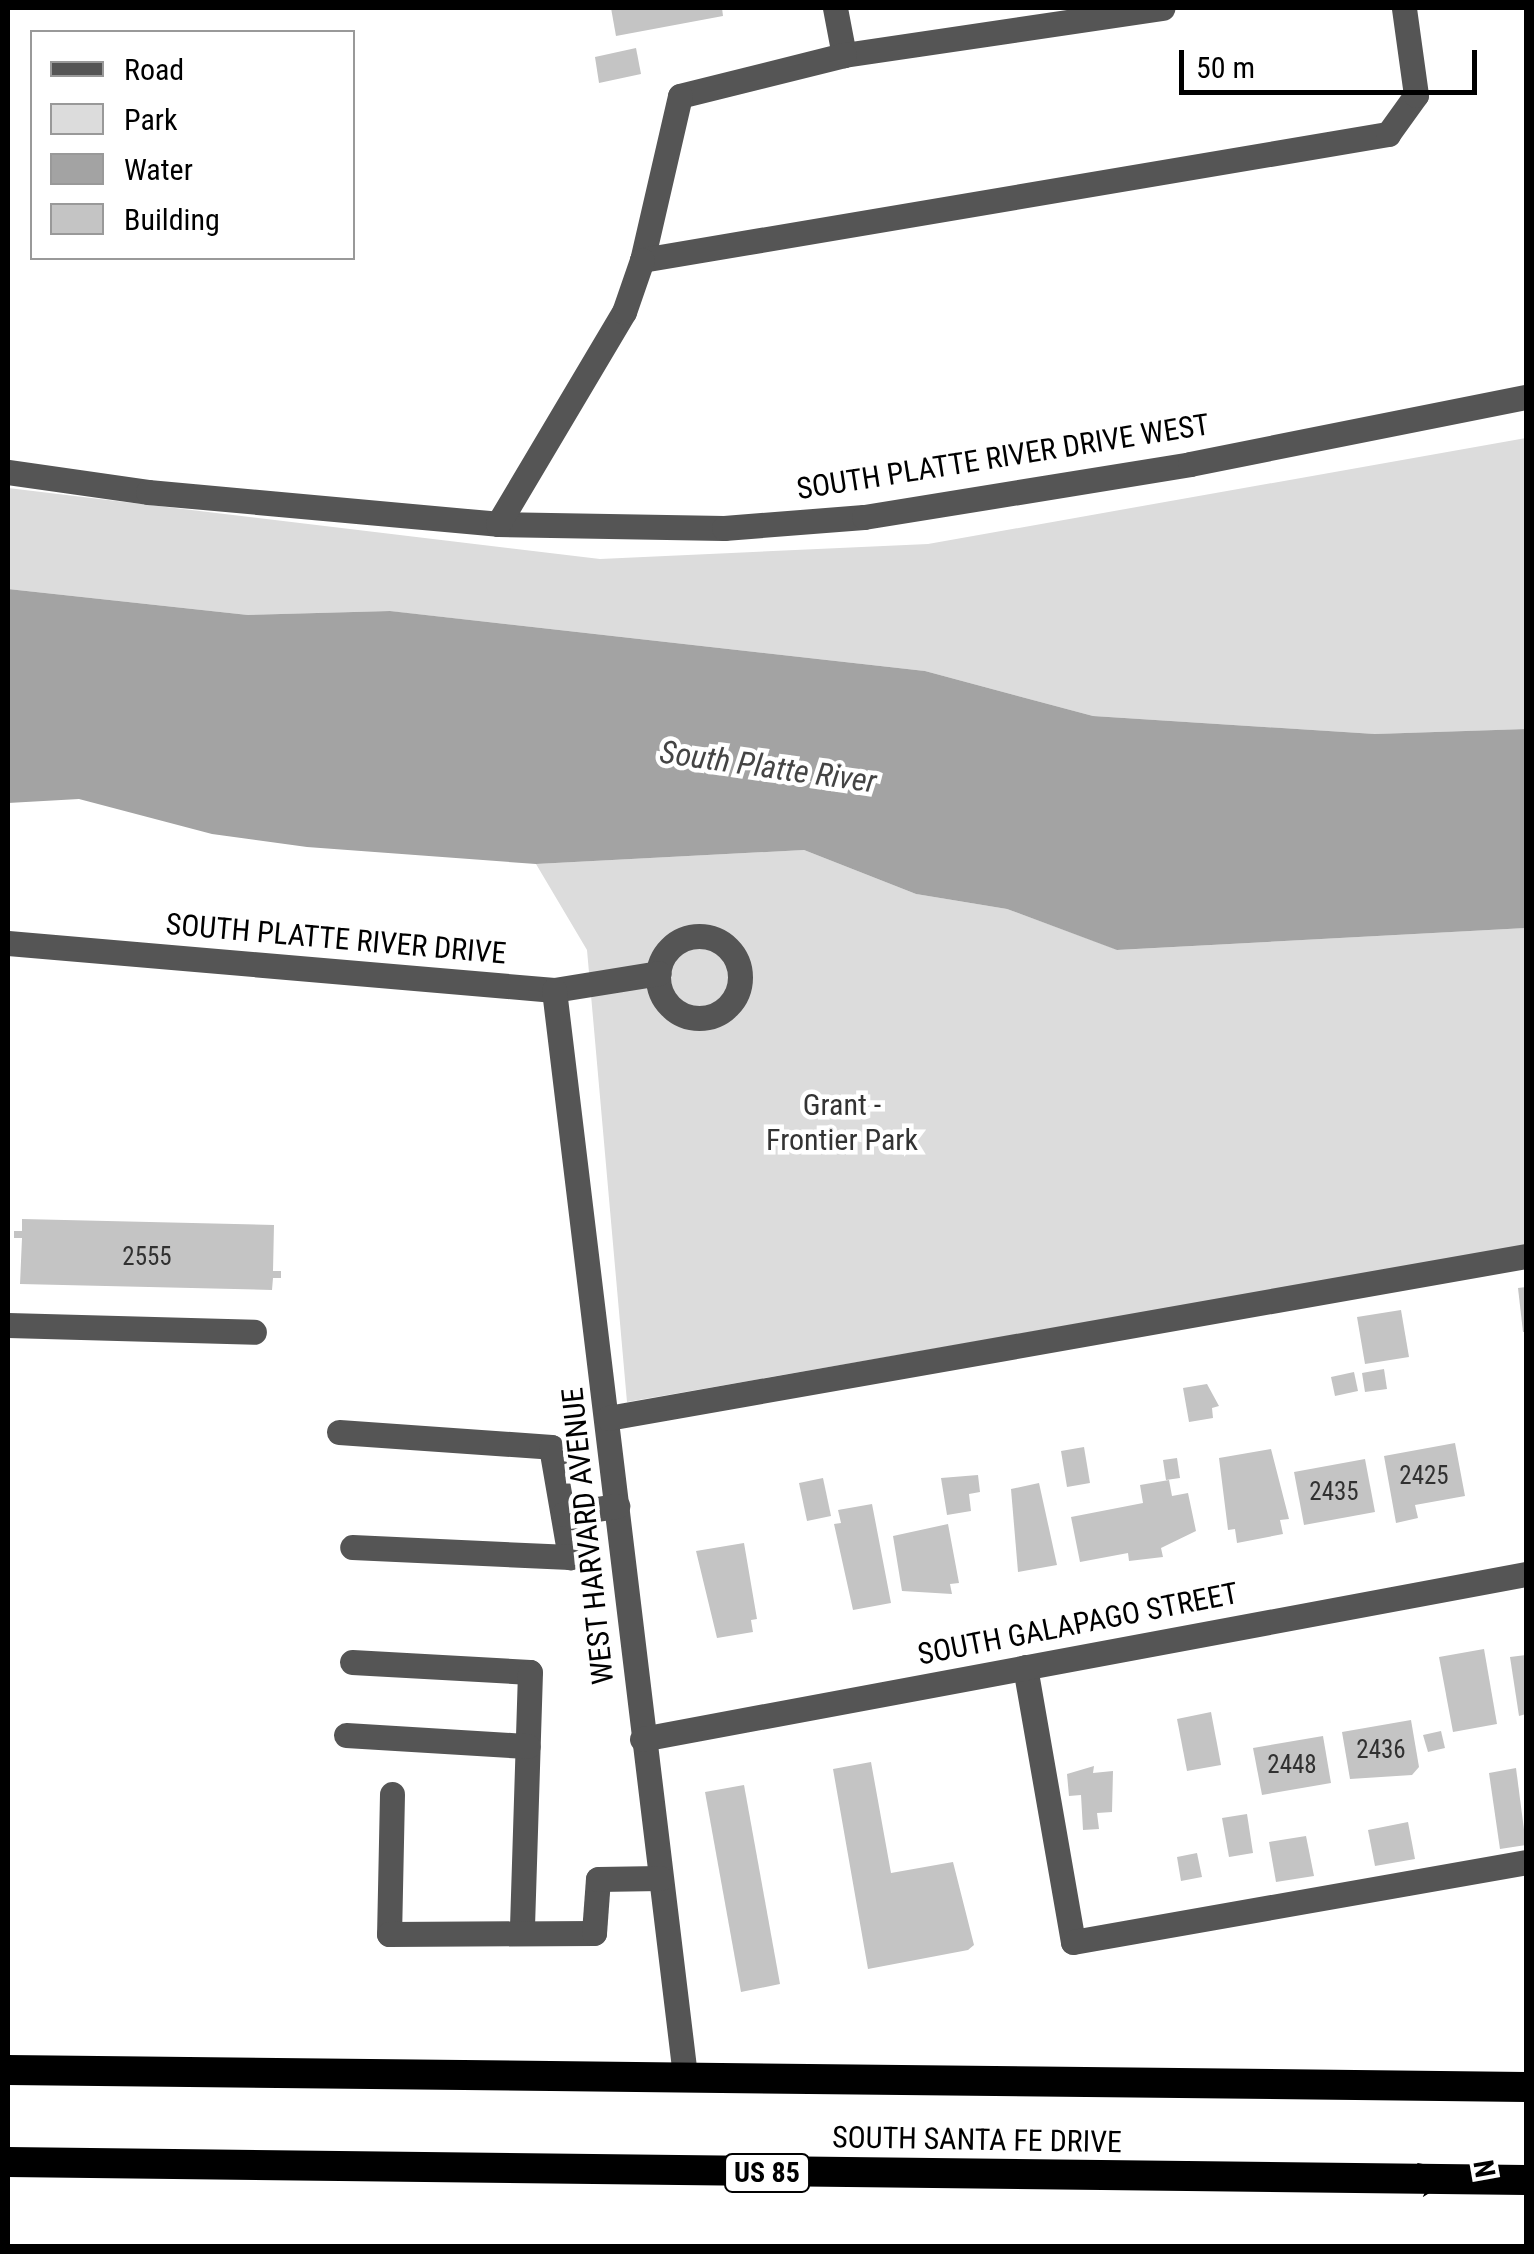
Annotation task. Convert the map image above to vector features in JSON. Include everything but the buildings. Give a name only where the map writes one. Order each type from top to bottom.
[{"type":"highway","name":"SOUTH SANTA FE DRIVE","points":[[8,2070],[1526,2087]]},
{"type":"highway","name":"SOUTH SANTA FE DRIVE","points":[[8,2162],[1526,2180]]},
{"type":"street","points":[[835,8],[844,56]]},
{"type":"street","points":[[498,524],[624,312],[642,260],[680,96],[844,56],[1163,8]]},
{"type":"street","points":[[642,260],[1388,134],[1416,95],[1404,8]]},
{"type":"street","name":"SOUTH PLATTE RIVER DRIVE WEST","points":[[8,472],[148,492],[498,524],[724,528],[864,517],[1190,464],[1526,397]]},
{"type":"street","name":"SOUTH PLATTE RIVER DRIVE","points":[[8,943],[554,990],[659,973]]},
{"type":"street","name":"WEST HARVARD AVENUE","points":[[554,990],[685,2076]]},
{"type":"street","points":[[608,1418],[1526,1256]]},
{"type":"street","points":[[8,1325],[254,1332]]},
{"type":"street","points":[[340,1432],[551,1447],[570,1557],[352,1547]]},
{"type":"street","points":[[563,1514],[617,1506]]},
{"type":"street","name":"SOUTH GALAPAGO STREET","points":[[642,1739],[1526,1574]]},
{"type":"street","points":[[352,1662],[530,1672],[522,1933]]},
{"type":"street","points":[[1024,1668],[1073,1942],[1526,1862]]},
{"type":"street","points":[[346,1735],[528,1746]]},
{"type":"street","points":[[392,1794],[389,1934],[594,1933],[598,1879],[660,1878]]},
{"type":"green space","points":[[1526,438],[1526,729],[1375,734],[1093,716],[925,671],[389,611],[248,615],[8,589],[8,488],[600,559],[928,544]]},
{"type":"green space","name":"Grant - Frontier Park","points":[[804,850],[916,894],[1007,909],[1118,950],[1526,928],[1526,1246],[627,1402],[587,950],[536,864]]},
{"type":"water","name":"South Platte River","points":[[8,589],[248,615],[390,611],[925,671],[1093,716],[1375,734],[1526,729],[1526,928],[1117,950],[1007,909],[916,894],[804,850],[536,864],[307,847],[212,834],[79,799],[8,803]]}]
